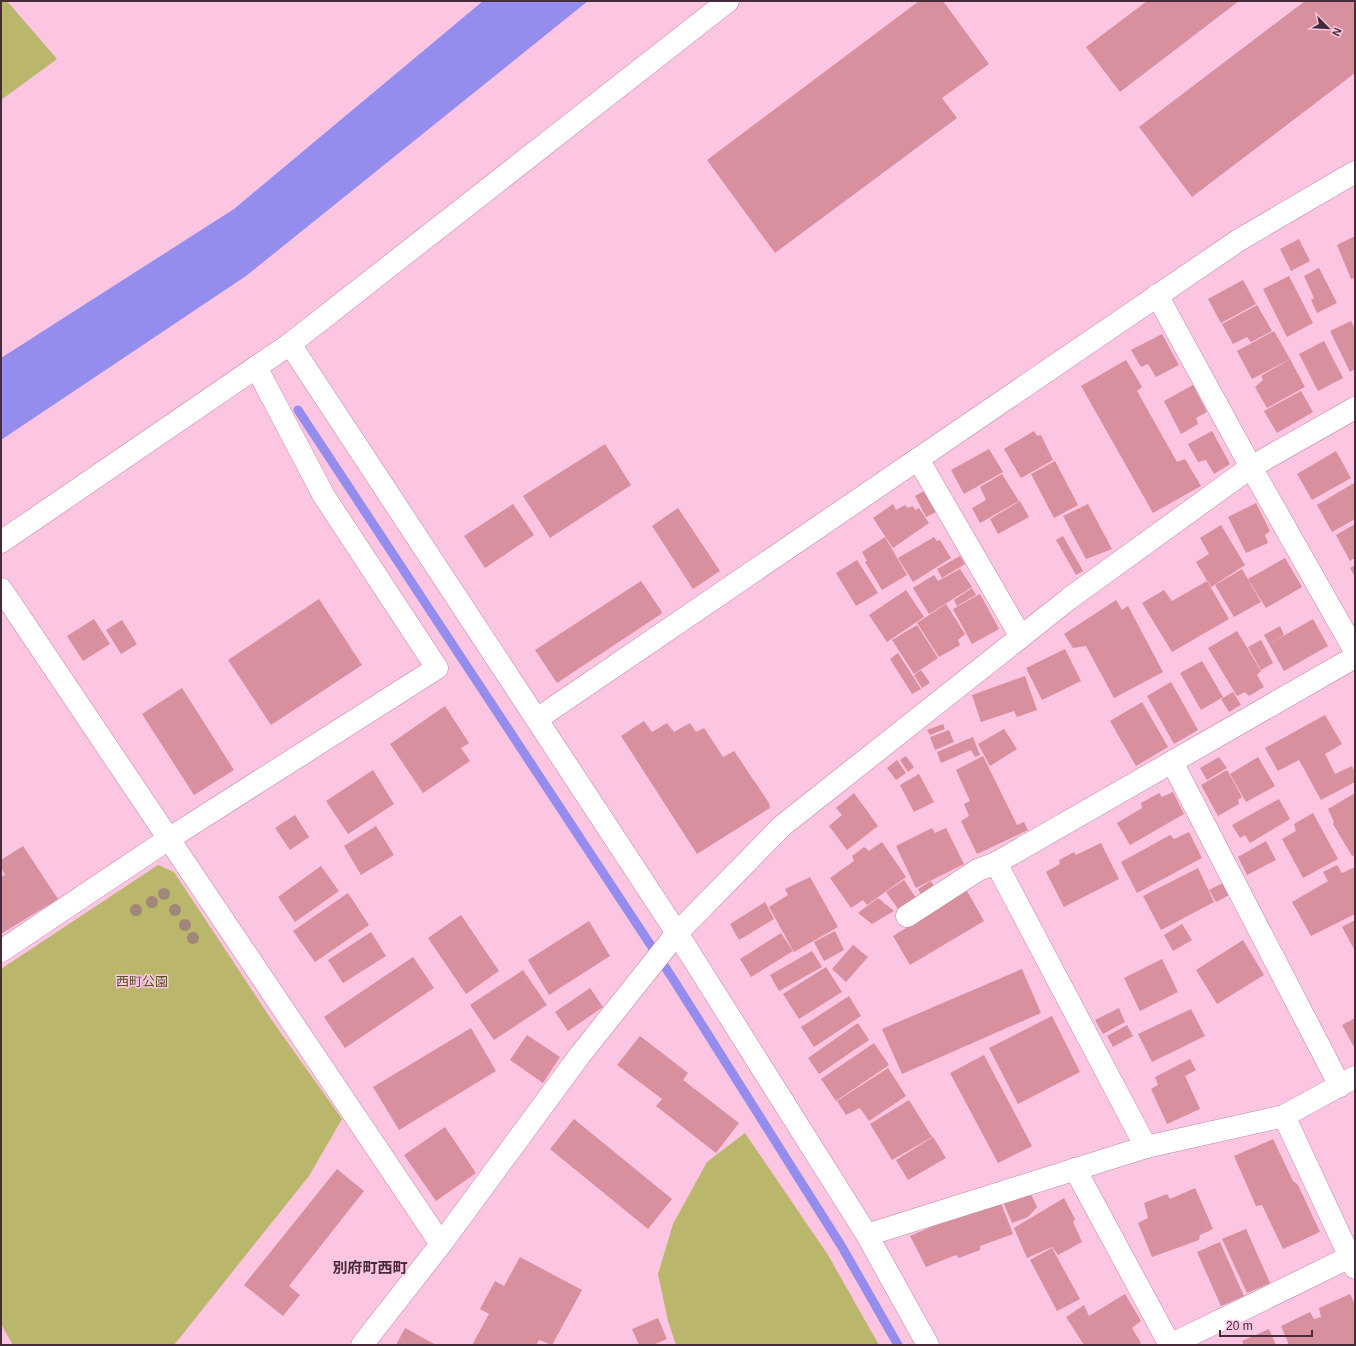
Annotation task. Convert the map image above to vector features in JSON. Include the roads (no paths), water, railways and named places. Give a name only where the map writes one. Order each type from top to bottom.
[{"type":"street","points":[[1,542],[290,344],[728,1]]},
{"type":"street","points":[[537,719],[1239,240],[1355,172]]},
{"type":"street","points":[[1157,295],[1251,467],[1355,651]]},
{"type":"street","points":[[290,344],[677,933],[867,1235],[928,1345]]},
{"type":"street","points":[[1,951],[170,838],[437,668],[324,496],[256,367]]},
{"type":"street","points":[[362,1345],[441,1244],[580,1055],[677,933],[782,826],[1070,598],[1251,467],[1355,408]]},
{"type":"street","points":[[918,459],[1021,637]]},
{"type":"street","points":[[1,589],[170,838],[441,1244]]},
{"type":"street","points":[[907,916],[978,870],[996,863],[1355,658]]},
{"type":"street","points":[[867,1235],[1146,1147],[1284,1116],[1347,1082],[1172,762]]},
{"type":"street","points":[[996,863],[1146,1147]]},
{"type":"street","points":[[1075,1169],[1170,1345],[1352,1262],[1284,1116]]},
{"type":"waterway","points":[[298,410],[673,979],[842,1247],[898,1345]]},
{"type":"district","name":"別府町西町","points":[[370,1267]]},
{"type":"park label","name":"西町公園","points":[[142,981]]}]
